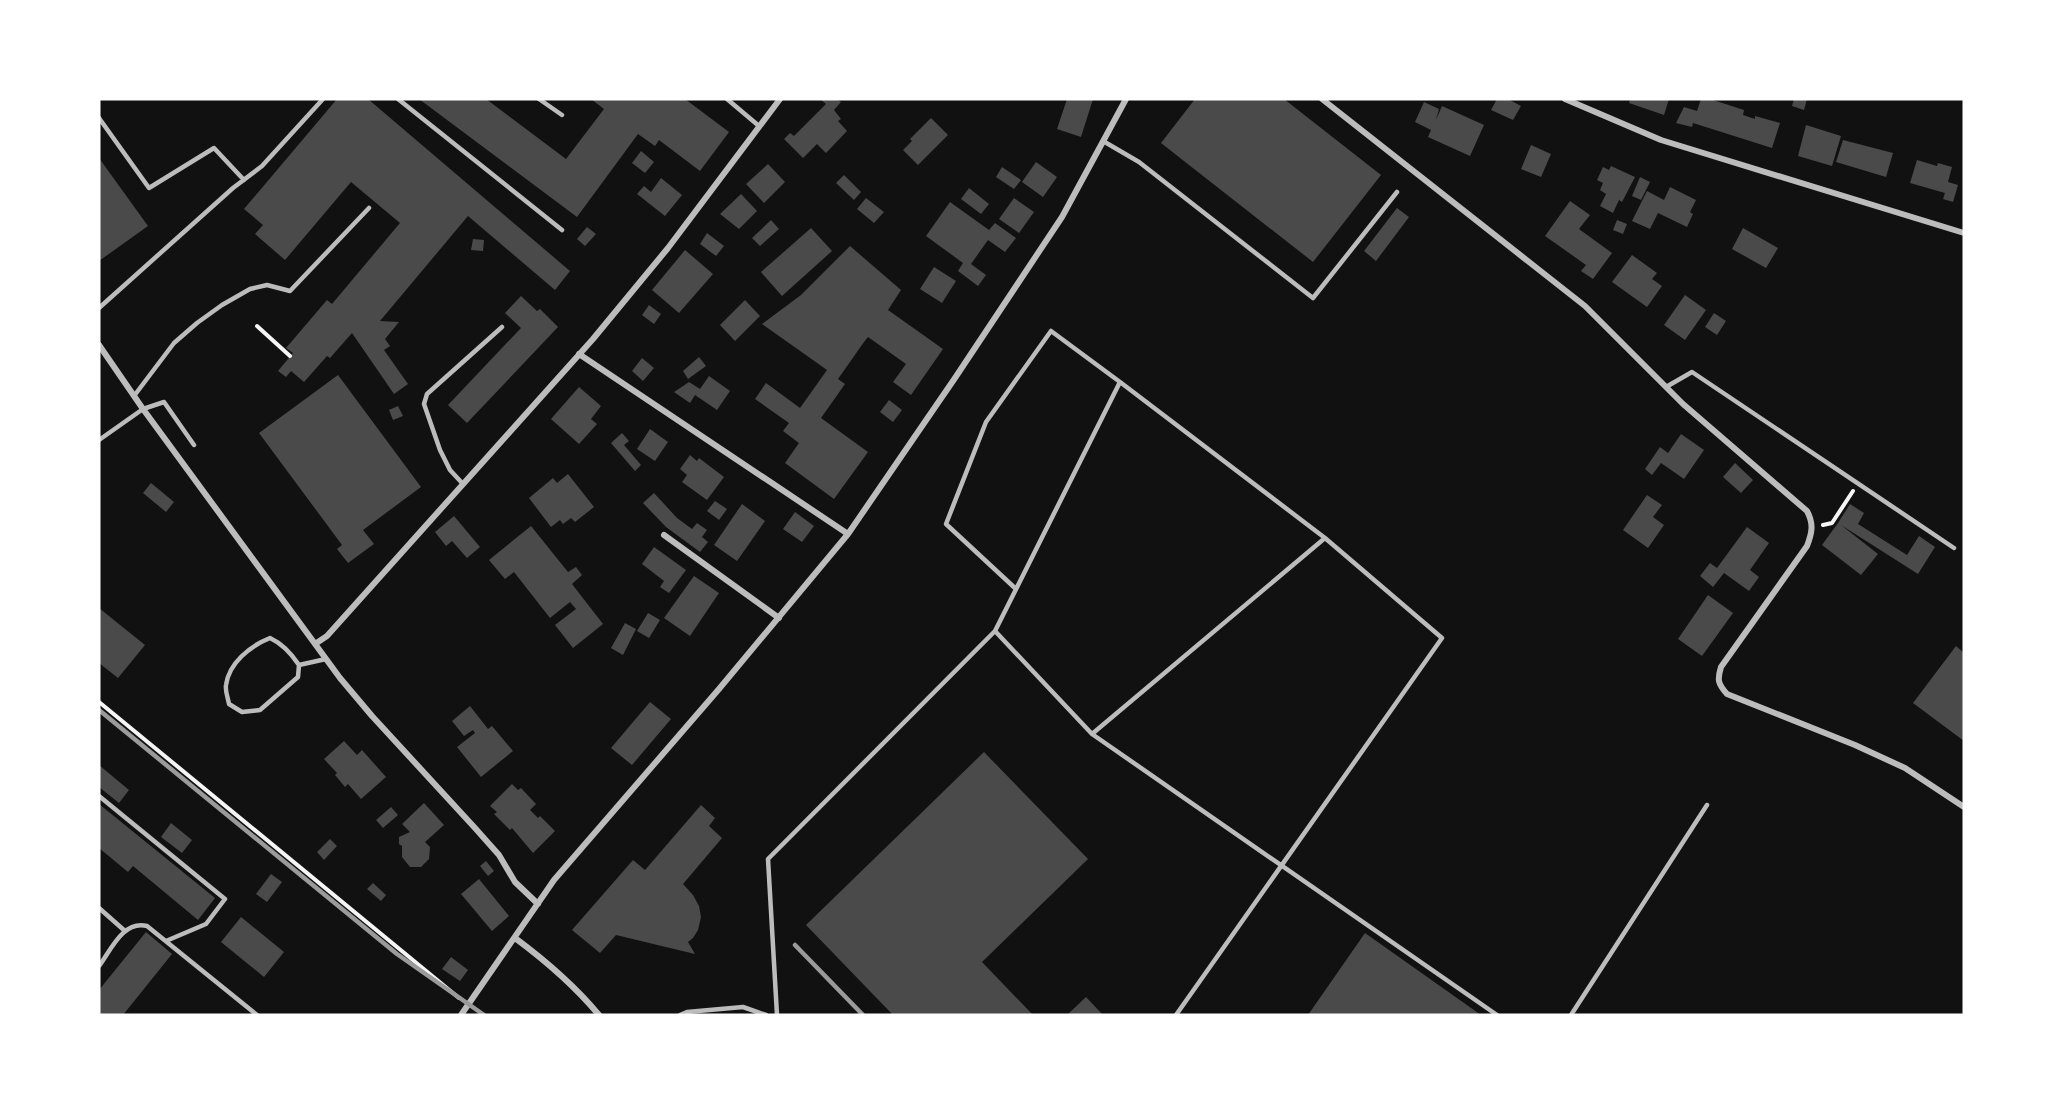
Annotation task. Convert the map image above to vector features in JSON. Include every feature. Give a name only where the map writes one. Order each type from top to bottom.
[{"type":"street","points":[[315,644],[327,636],[579,354],[668,248],[780,99]]},
{"type":"street","points":[[461,1015],[554,880],[779,618],[848,534],[956,378],[1056,226],[1126,99]]},
{"type":"street","points":[[1322,99],[1585,306],[1690,410],[1807,511],[1813,528],[1807,546],[1721,668],[1717,679],[1727,694],[1855,745],[1905,768],[1964,807]]},
{"type":"street","points":[[1565,99],[1661,140],[1964,233]]},
{"type":"street","points":[[1584,108],[1588,99]]},
{"type":"street","points":[[99,345],[143,409],[326,659],[372,716],[499,855],[515,882],[538,904]]},
{"type":"street","points":[[579,354],[848,534]]},
{"type":"street","points":[[664,535],[779,618]]},
{"type":"street","points":[[514,938],[551,965],[580,992],[599,1015]]},
{"type":"lane","points":[[99,308],[262,166],[323,99]]},
{"type":"lane","points":[[398,99],[562,230]]},
{"type":"lane","points":[[539,99],[562,115]]},
{"type":"lane","points":[[727,99],[759,126]]},
{"type":"lane","points":[[99,118],[149,188],[214,148],[244,180]]},
{"type":"lane","points":[[1103,141],[1139,162],[1313,298],[1397,192]]},
{"type":"lane","points":[[134,396],[174,343],[197,323],[250,289],[267,285],[290,291],[369,208]]},
{"type":"lane","points":[[463,484],[450,470],[440,450],[424,404],[427,394],[502,327]]},
{"type":"lane","points":[[1016,589],[946,524],[986,422],[1051,331],[1324,538],[1442,638],[1176,1015]]},
{"type":"lane","points":[[1666,387],[1692,372],[1954,548]]},
{"type":"lane","points":[[777,1015],[768,859],[995,631],[1119,382]]},
{"type":"lane","points":[[99,440],[143,409],[164,402],[194,445]]},
{"type":"lane","points":[[1092,734],[1324,538]]},
{"type":"lane","points":[[995,631],[1092,734],[1497,1015]]},
{"type":"lane","points":[[270,638],[280,642],[299,665],[298,677],[260,710],[242,712],[230,704],[225,687],[230,671],[242,656],[261,642],[270,638]]},
{"type":"lane","points":[[299,665],[326,659]]},
{"type":"lane","points":[[99,796],[225,900],[206,924],[166,941]]},
{"type":"lane","points":[[1571,1015],[1707,805]]},
{"type":"lane","points":[[99,908],[125,931]]},
{"type":"lane","points":[[99,966],[125,931],[139,924],[147,926],[256,1015]]},
{"type":"lane","points":[[680,1015],[687,1012],[744,1007],[766,1015]]},
{"type":"path","points":[[256,326],[290,356]]},
{"type":"path","points":[[1813,528],[1832,523],[1858,483]]},
{"type":"path","points":[[99,702],[469,1006]]},
{"type":"building","points":[[337,99],[368,99],[570,271],[555,290],[468,216],[380,321],[399,322],[385,339],[390,346],[384,350],[408,384],[394,394],[352,333],[304,382],[291,371],[286,377],[278,371],[293,353],[286,348],[327,300],[332,304],[400,223],[351,182],[285,260],[255,234],[263,225],[244,209]]},
{"type":"building","points":[[419,99],[486,99],[566,159],[604,109],[591,99],[685,99],[729,132],[700,171],[659,140],[655,146],[638,134],[577,217]]},
{"type":"building","points":[[820,99],[837,99],[841,102],[834,110],[841,119],[838,121],[847,131],[826,153],[817,144],[803,158],[784,139],[790,133],[794,136],[826,104]]},
{"type":"building","points":[[1067,99],[1093,99],[1081,137],[1057,129]]},
{"type":"building","points":[[1195,99],[1284,99],[1381,175],[1313,262],[1161,143]]},
{"type":"building","points":[[1497,99],[1508,99],[1521,106],[1513,120],[1491,110]]},
{"type":"building","points":[[1630,99],[1669,99],[1664,115],[1629,103]]},
{"type":"building","points":[[1701,99],[1710,99],[1744,110],[1743,115],[1755,119],[1755,116],[1780,123],[1772,148],[1693,123],[1692,127],[1676,123],[1684,107],[1697,111]]},
{"type":"building","points":[[1794,99],[1807,99],[1804,110],[1792,106]]},
{"type":"building","points":[[1424,102],[1439,109],[1436,120],[1442,106],[1484,125],[1470,156],[1428,137],[1431,130],[1415,122]]},
{"type":"building","points":[[931,118],[948,135],[918,165],[903,150],[912,141],[910,139]]},
{"type":"building","points":[[1806,125],[1841,136],[1832,166],[1798,156]]},
{"type":"building","points":[[1843,140],[1893,153],[1886,177],[1836,162]]},
{"type":"building","points":[[1531,145],[1551,154],[1541,177],[1521,169]]},
{"type":"building","points":[[641,151],[654,162],[645,173],[632,163]]},
{"type":"building","points":[[99,158],[148,226],[99,261]]},
{"type":"building","points":[[1917,160],[1937,166],[1938,163],[1952,167],[1948,182],[1958,185],[1953,202],[1943,199],[1945,193],[1910,183]]},
{"type":"building","points":[[1036,162],[1057,177],[1043,197],[1022,182]]},
{"type":"building","points":[[768,164],[785,182],[764,203],[746,184]]},
{"type":"building","points":[[1611,166],[1635,177],[1622,202],[1619,200],[1613,213],[1600,206],[1606,194],[1600,190],[1603,183],[1597,180],[1603,167],[1609,170]]},
{"type":"building","points":[[1002,167],[1021,180],[1014,189],[996,177]]},
{"type":"building","points":[[844,175],[861,192],[854,200],[836,183]]},
{"type":"building","points":[[1640,177],[1650,182],[1641,200],[1632,196]]},
{"type":"building","points":[[661,178],[682,195],[665,216],[637,194],[644,186],[651,192]]},
{"type":"building","points":[[1670,187],[1696,200],[1690,212],[1693,214],[1687,227],[1658,213],[1650,229],[1632,221],[1647,191],[1664,200]]},
{"type":"building","points":[[969,188],[989,204],[981,214],[961,199]]},
{"type":"building","points":[[741,194],[757,211],[739,229],[720,214]]},
{"type":"building","points":[[866,198],[884,212],[874,223],[857,209]]},
{"type":"building","points":[[1014,198],[1034,212],[1019,233],[999,219]]},
{"type":"building","points":[[1570,201],[1590,215],[1579,229],[1612,253],[1593,279],[1581,271],[1586,265],[1545,236]]},
{"type":"building","points":[[950,202],[989,230],[995,223],[1016,238],[1005,252],[988,240],[971,264],[986,275],[978,286],[958,271],[963,263],[926,236]]},
{"type":"building","points":[[1397,208],[1409,217],[1376,261],[1364,251]]},
{"type":"building","points":[[771,220],[779,229],[760,246],[752,238]]},
{"type":"building","points":[[1617,220],[1627,224],[1623,234],[1613,230]]},
{"type":"building","points":[[587,227],[596,234],[585,246],[577,239]]},
{"type":"building","points":[[811,228],[832,251],[782,296],[761,272]]},
{"type":"building","points":[[1743,228],[1778,248],[1766,268],[1732,249]]},
{"type":"building","points":[[707,233],[724,246],[716,256],[700,244]]},
{"type":"building","points":[[473,239],[484,240],[483,251],[471,250]]},
{"type":"building","points":[[850,246],[901,290],[888,310],[943,349],[911,395],[893,382],[906,364],[868,337],[864,342],[838,379],[845,384],[821,418],[868,452],[834,499],[785,463],[799,443],[783,431],[789,423],[755,399],[766,383],[800,408],[827,370],[762,324],[801,295]]},
{"type":"building","points":[[685,250],[713,274],[679,313],[652,290]]},
{"type":"building","points":[[1632,255],[1657,273],[1652,279],[1662,286],[1647,307],[1612,282]]},
{"type":"building","points":[[934,267],[956,281],[942,303],[920,289]]},
{"type":"building","points":[[1685,295],[1706,310],[1685,340],[1664,325]]},
{"type":"building","points":[[521,296],[537,311],[540,309],[558,327],[467,423],[448,405],[521,328],[505,313]]},
{"type":"building","points":[[745,300],[760,316],[735,341],[720,325]]},
{"type":"building","points":[[649,305],[661,314],[654,324],[642,315]]},
{"type":"building","points":[[1714,313],[1726,321],[1717,335],[1705,327]]},
{"type":"building","points":[[699,357],[706,366],[688,379],[683,371]]},
{"type":"building","points":[[642,358],[654,368],[643,381],[632,371]]},
{"type":"building","points":[[338,375],[421,487],[363,530],[374,544],[348,563],[337,549],[342,545],[259,433]]},
{"type":"building","points":[[709,376],[730,391],[717,410],[695,395],[690,403],[674,392],[689,382],[700,389]]},
{"type":"building","points":[[579,387],[601,406],[591,419],[597,424],[579,444],[551,419]]},
{"type":"building","points":[[889,400],[902,410],[893,422],[880,412]]},
{"type":"building","points":[[398,406],[403,416],[393,420],[389,410]]},
{"type":"building","points":[[650,429],[668,442],[655,461],[637,449]]},
{"type":"building","points":[[622,433],[629,441],[624,445],[641,465],[635,471],[611,443]]},
{"type":"building","points":[[1681,434],[1704,450],[1684,479],[1661,463],[1652,475],[1645,469],[1660,447],[1668,453]]},
{"type":"building","points":[[690,455],[697,461],[699,458],[724,477],[707,500],[682,482],[687,475],[680,469]]},
{"type":"building","points":[[1735,463],[1753,480],[1741,493],[1723,477]]},
{"type":"building","points":[[568,474],[594,507],[575,522],[571,518],[563,524],[560,520],[551,527],[529,498],[553,478],[557,483]]},
{"type":"building","points":[[151,483],[174,502],[166,512],[143,493]]},
{"type":"building","points":[[654,493],[677,518],[692,529],[697,523],[707,530],[702,537],[708,542],[700,552],[666,527],[643,503]]},
{"type":"building","points":[[1647,495],[1662,505],[1653,517],[1664,525],[1648,548],[1623,530]]},
{"type":"building","points":[[715,501],[727,509],[719,520],[707,511]]},
{"type":"building","points":[[742,504],[765,521],[737,561],[714,545]]},
{"type":"building","points":[[1850,504],[1864,513],[1858,524],[1907,555],[1919,536],[1935,547],[1918,574],[1841,525],[1878,554],[1861,575],[1822,545]]},
{"type":"building","points":[[795,512],[814,526],[802,542],[783,529]]},
{"type":"building","points":[[454,516],[480,547],[467,558],[452,541],[446,546],[435,532]]},
{"type":"building","points":[[531,526],[568,572],[576,567],[582,575],[572,584],[603,624],[573,648],[555,625],[576,609],[570,602],[550,618],[514,572],[505,579],[489,560]]},
{"type":"building","points":[[1747,527],[1769,543],[1750,570],[1759,577],[1749,591],[1724,573],[1713,587],[1700,576],[1710,563],[1717,568]]},
{"type":"building","points":[[654,547],[686,570],[669,593],[660,587],[664,581],[642,564]]},
{"type":"building","points":[[694,576],[719,593],[690,636],[664,618]]},
{"type":"building","points":[[1708,595],[1733,613],[1702,656],[1678,639]]},
{"type":"building","points":[[99,608],[145,645],[118,678],[99,663]]},
{"type":"building","points":[[648,613],[660,620],[649,638],[637,631]]},
{"type":"building","points":[[625,623],[636,629],[623,655],[611,648]]},
{"type":"building","points":[[1956,646],[1964,653],[1964,741],[1913,703]]},
{"type":"building","points":[[650,702],[671,719],[632,765],[611,748]]},
{"type":"building","points":[[470,706],[488,729],[492,726],[513,751],[481,777],[457,747],[475,733],[473,730],[464,736],[452,721]]},
{"type":"building","points":[[344,741],[357,755],[362,750],[386,777],[361,799],[348,784],[345,787],[335,775],[337,773],[324,759]]},
{"type":"building","points":[[984,752],[1088,859],[982,962],[1033,1015],[893,1015],[806,925]]},
{"type":"building","points":[[99,765],[129,790],[119,803],[99,787]]},
{"type":"building","points":[[512,784],[518,790],[521,788],[536,804],[530,810],[538,818],[540,816],[555,831],[533,853],[512,828],[510,830],[494,814],[497,812],[490,806]]},
{"type":"building","points":[[424,803],[444,825],[425,842],[430,847],[429,859],[421,867],[410,867],[402,857],[399,837],[410,832],[402,824]]},
{"type":"building","points":[[99,804],[215,898],[198,920],[133,866],[128,872],[99,848]]},
{"type":"building","points":[[701,805],[715,818],[709,826],[722,838],[683,884],[699,906],[701,917],[698,930],[688,942],[695,954],[616,935],[600,953],[572,930],[633,860],[645,870]]},
{"type":"building","points":[[391,807],[398,815],[383,828],[376,820]]},
{"type":"building","points":[[171,823],[192,840],[182,853],[161,837]]},
{"type":"building","points":[[330,839],[337,846],[324,860],[317,852]]},
{"type":"building","points":[[486,861],[494,871],[488,876],[480,866]]},
{"type":"building","points":[[271,874],[282,882],[267,902],[256,894]]},
{"type":"building","points":[[479,879],[509,916],[492,931],[461,894]]},
{"type":"building","points":[[373,883],[386,895],[381,901],[367,889]]},
{"type":"building","points":[[241,917],[284,952],[264,977],[221,942]]},
{"type":"building","points":[[146,932],[172,954],[123,1015],[99,1015],[99,990]]},
{"type":"building","points":[[1365,933],[1481,1015],[1308,1015]]},
{"type":"building","points":[[451,957],[468,970],[460,981],[442,969]]},
{"type":"building","points":[[1086,997],[1103,1015],[1067,1015]]},
{"type":"railway","points":[[99,710],[397,954],[484,1015]]},
{"type":"railway","points":[[795,945],[863,1015]]}]
